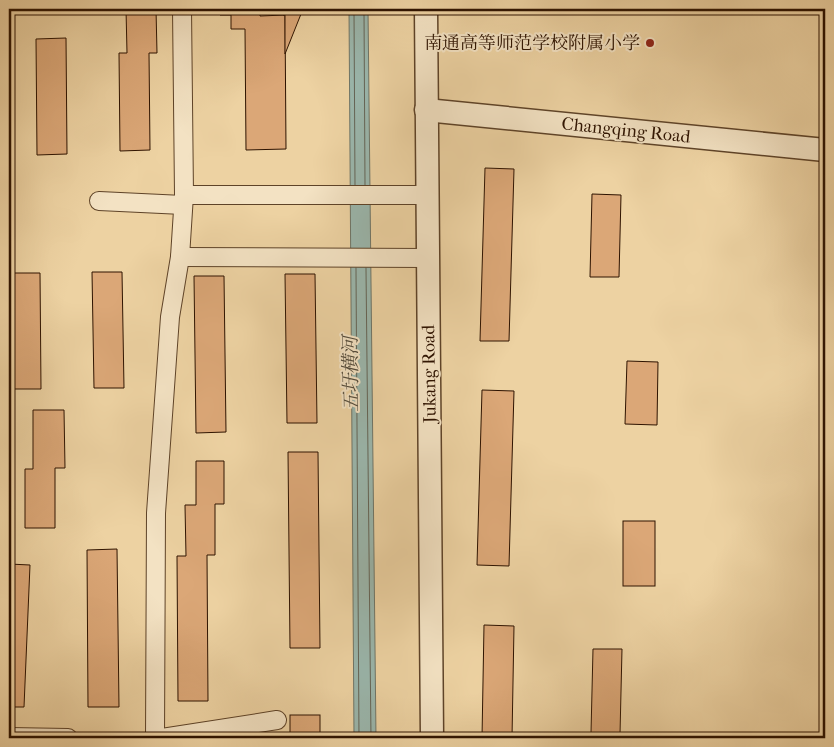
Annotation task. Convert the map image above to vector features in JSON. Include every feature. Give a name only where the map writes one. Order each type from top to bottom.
[{"type":"street","points":[[155,738],[156,513],[170,317],[180,257],[184,200],[182,9]]},
{"type":"street","name":"Jukang Road","points":[[426,9],[432,738]]},
{"type":"street","name":"Changqing Road","points":[[426,110],[825,150]]},
{"type":"street","points":[[98,201],[427,195]]},
{"type":"street","points":[[180,257],[428,258]]},
{"type":"street","points":[[162,738],[278,720]]},
{"type":"street","points":[[9,738],[68,738]]},
{"type":"water","points":[[349,9],[368,9],[376,738],[354,738]]},
{"type":"building","points":[[9,9],[38,9],[38,12],[9,13]]},
{"type":"building","points":[[126,9],[156,9],[157,53],[149,53],[150,150],[120,151],[119,53],[127,53]]},
{"type":"building","points":[[219,9],[260,9],[260,16],[285,15],[286,149],[246,150],[245,29],[231,29],[231,15],[220,15]]},
{"type":"building","points":[[287,9],[303,9],[285,54],[285,15],[283,15]]},
{"type":"building","points":[[66,38],[67,154],[37,155],[36,39]]},
{"type":"building","points":[[485,168],[514,169],[509,341],[480,341]]},
{"type":"building","points":[[592,194],[621,195],[619,277],[590,277]]},
{"type":"building","points":[[92,272],[122,272],[124,388],[94,388]]},
{"type":"building","points":[[10,273],[40,273],[41,389],[11,389]]},
{"type":"building","points":[[285,274],[315,274],[317,423],[287,423]]},
{"type":"building","points":[[194,276],[224,276],[226,432],[196,433]]},
{"type":"building","points":[[627,361],[658,362],[657,425],[625,424]]},
{"type":"building","points":[[482,390],[514,391],[509,566],[477,565]]},
{"type":"building","points":[[33,410],[64,410],[65,468],[55,468],[55,528],[25,528],[25,469],[33,469]]},
{"type":"building","points":[[288,452],[318,452],[320,648],[290,648]]},
{"type":"building","points":[[196,461],[224,461],[224,504],[215,504],[215,555],[207,555],[208,701],[178,701],[177,556],[186,556],[185,505],[196,505]]},
{"type":"building","points":[[623,521],[655,521],[655,586],[623,586]]},
{"type":"building","points":[[117,549],[119,707],[88,707],[87,550]]},
{"type":"building","points":[[9,564],[30,565],[24,707],[9,707]]},
{"type":"building","points":[[484,625],[514,626],[512,738],[482,738]]},
{"type":"building","points":[[593,649],[622,649],[620,734],[591,733]]},
{"type":"building","points":[[290,715],[320,715],[320,738],[290,738]]},
{"type":"place","name":"南通高等师范学校附属小学","points":[[650,43]]},
{"type":"water label","name":"五圩横河","points":[[350,374]]}]
